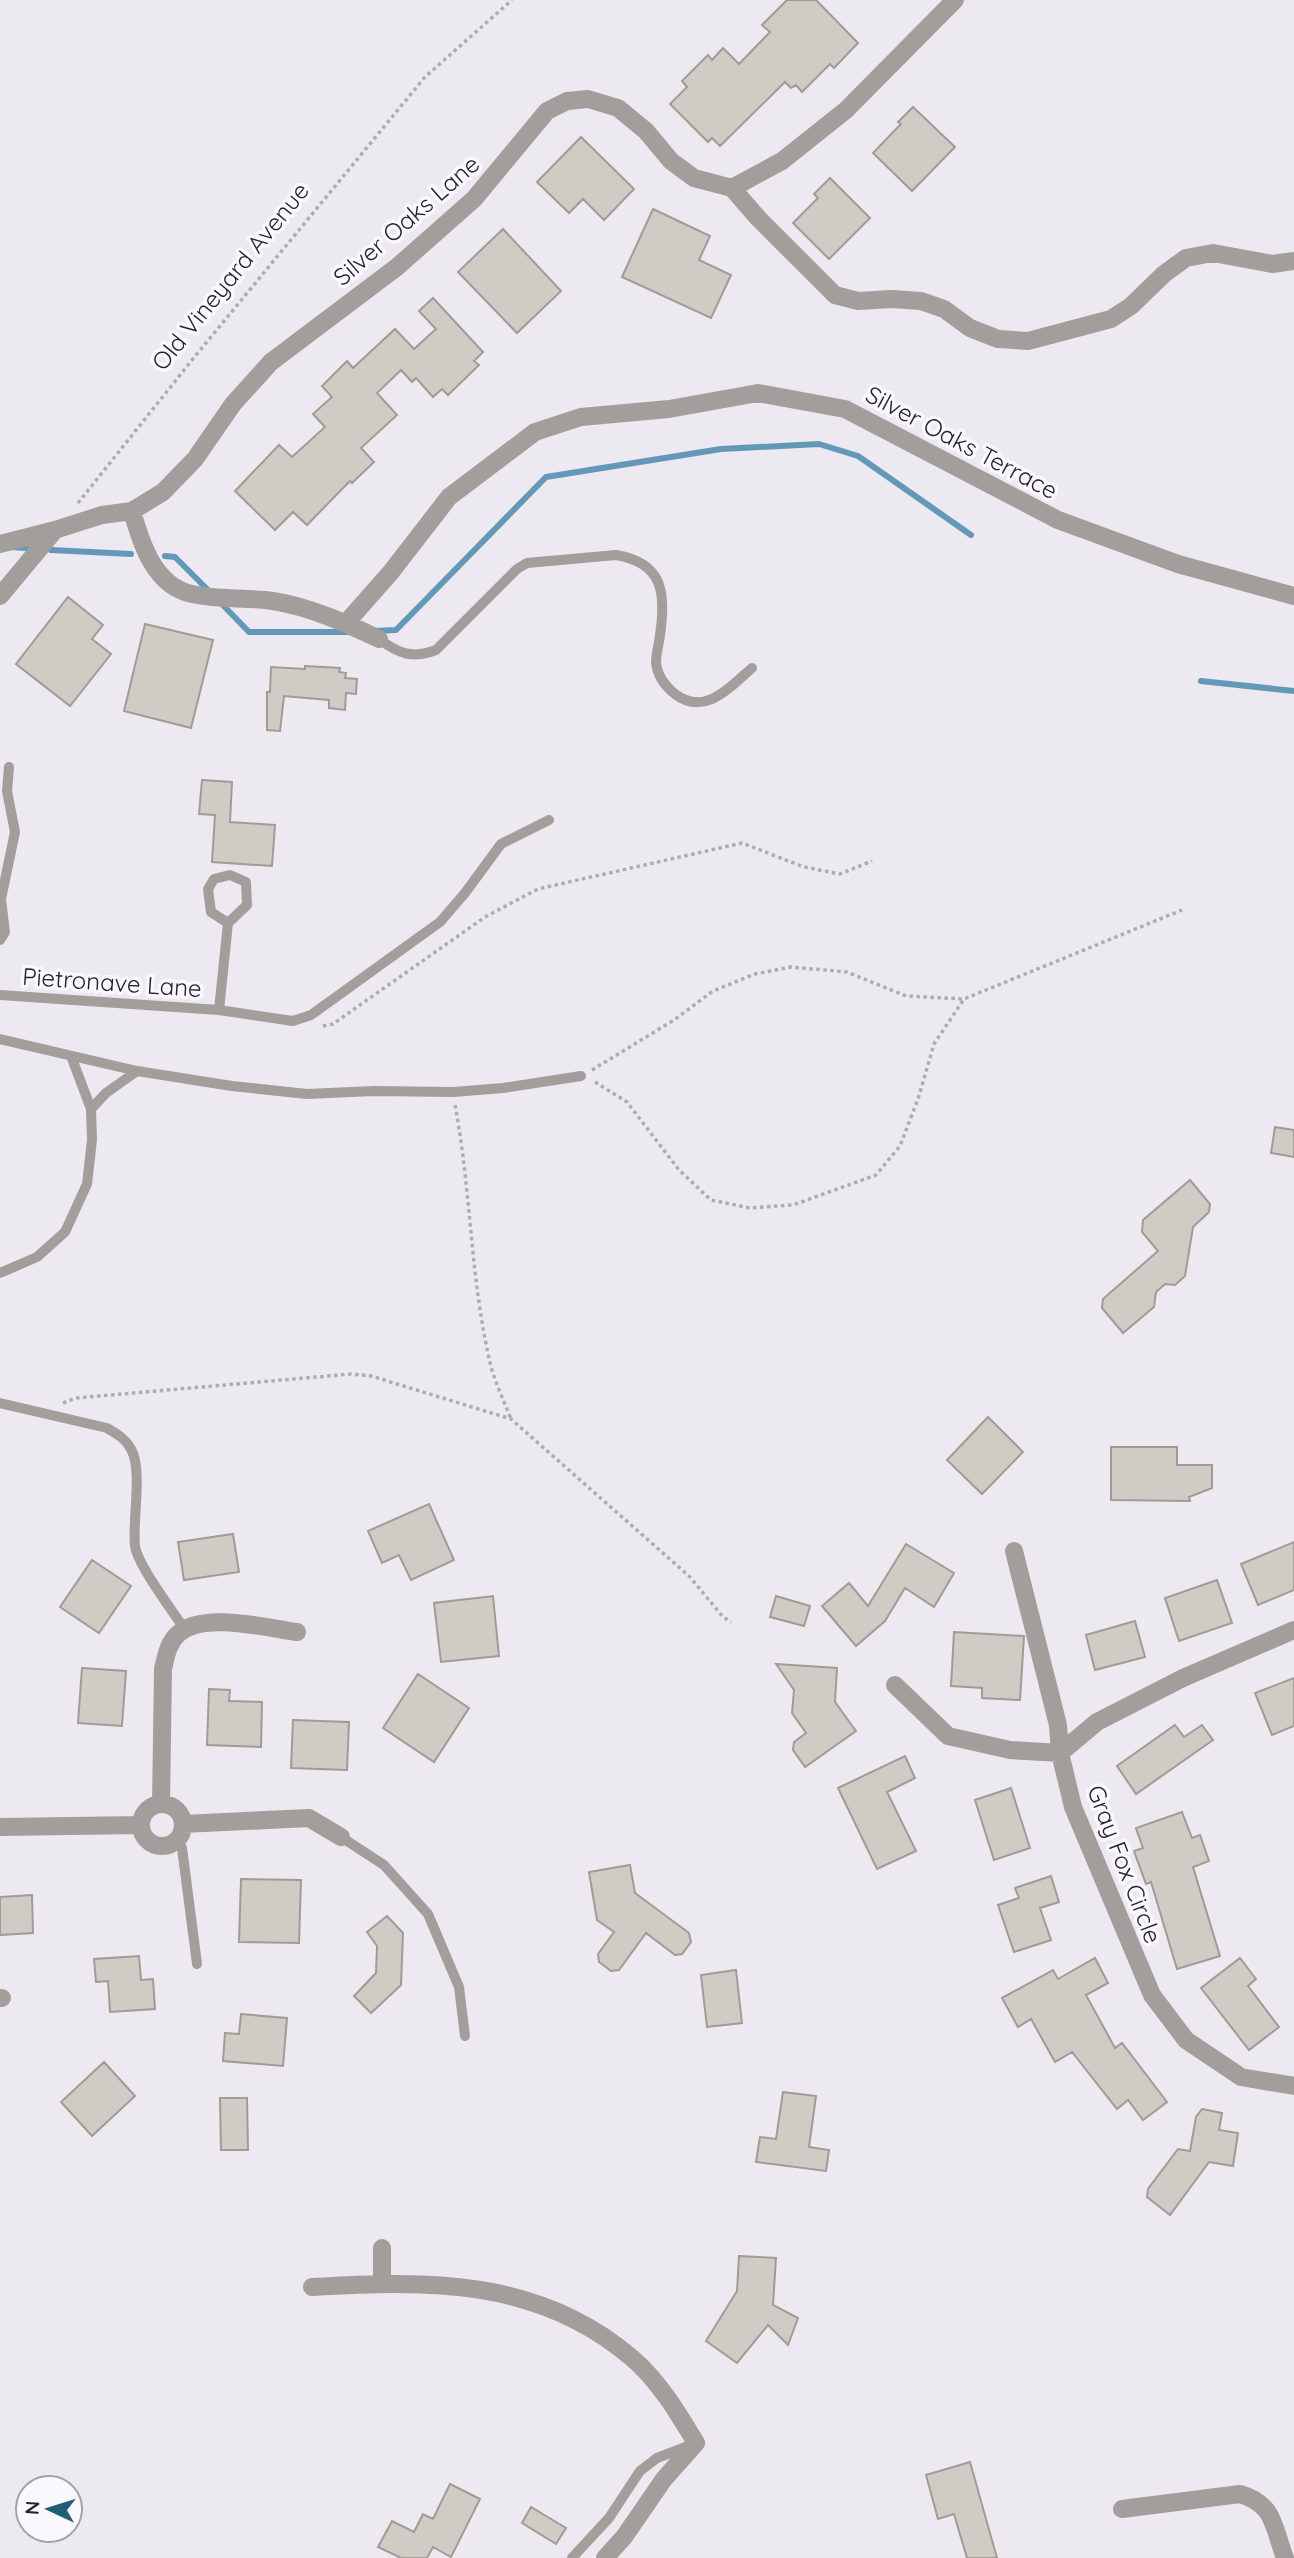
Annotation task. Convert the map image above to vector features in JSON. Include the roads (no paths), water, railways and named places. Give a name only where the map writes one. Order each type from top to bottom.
[{"type":"street","points":[[956,0],[846,110],[782,161],[732,188],[835,295],[858,301],[921,301],[944,309],[970,328],[998,339],[1028,341],[1111,319],[1131,306],[1164,274],[1186,258],[1213,253],[1272,264],[1294,261]]},
{"type":"street","name":"Silver Oaks Lane","points":[[0,544],[102,515],[132,511],[163,492],[195,459],[233,404],[271,362],[397,267],[474,198],[547,111],[567,101],[588,99],[618,108],[646,131],[671,160],[694,178],[732,188]]},
{"type":"street","name":"Silver Oaks Terrace","points":[[346,623],[391,572],[449,497],[535,432],[581,417],[669,409],[758,393],[845,409],[1058,520],[1178,564],[1294,596]]},
{"type":"street","points":[[132,511],[153,566],[173,587],[191,594],[274,601],[346,623],[379,639]]},
{"type":"street","points":[[0,596],[55,530]]},
{"type":"street","name":"Gray Fox Circle","points":[[1014,1551],[1058,1725],[1060,1753],[1073,1807],[1152,1995],[1186,2040],[1241,2077],[1294,2086]]},
{"type":"street","points":[[161,1804],[163,1669],[167,1650],[178,1634],[209,1622],[297,1632]]},
{"type":"street","points":[[895,1685],[948,1736],[1010,1750],[1060,1753],[1097,1722],[1183,1678],[1294,1630]]},
{"type":"street","points":[[180,1832],[174,1808],[161,1804],[147,1810],[141,1825],[144,1836],[155,1845],[164,1846],[180,1832],[309,1818],[341,1837]]},
{"type":"street","points":[[0,1827],[141,1825]]},
{"type":"street","points":[[382,2248],[382,2283]]},
{"type":"street","points":[[312,2287],[382,2283],[460,2286],[527,2299],[589,2328],[633,2358],[672,2403],[696,2442],[664,2479],[624,2537],[605,2558]]},
{"type":"street","points":[[1122,2509],[1227,2494],[1255,2498],[1267,2508],[1285,2558]]},
{"type":"lane","points":[[379,639],[406,655],[423,655],[436,650],[517,569],[527,563],[616,555],[630,557],[644,564],[657,577],[663,591],[663,614],[656,661],[659,675],[668,688],[685,701],[702,702],[719,697],[752,668]]},
{"type":"lane","points":[[0,940],[5,932],[1,899],[15,832],[7,791],[9,767]]},
{"type":"lane","points":[[219,1010],[293,1021],[311,1015],[440,922],[501,844],[549,820]]},
{"type":"lane","name":"Pietronave Lane","points":[[0,995],[219,1010],[228,923],[247,905],[246,882],[230,875],[214,879],[208,889],[211,912],[228,923]]},
{"type":"lane","points":[[0,1039],[137,1071],[307,1094],[453,1092],[503,1088],[581,1076]]},
{"type":"lane","points":[[0,1273],[37,1257],[65,1232],[87,1184],[92,1140],[91,1109],[71,1056]]},
{"type":"lane","points":[[91,1109],[106,1093],[137,1071]]},
{"type":"lane","points":[[0,1404],[107,1428],[123,1437],[133,1451],[135,1468],[135,1548],[185,1630]]},
{"type":"lane","points":[[180,1832],[197,1964]]},
{"type":"lane","points":[[341,1837],[384,1866],[428,1914],[459,1987],[465,2036]]},
{"type":"lane","points":[[572,2558],[610,2518],[640,2471],[657,2458],[696,2442]]},
{"type":"waterway","points":[[373,631],[396,630],[546,477],[721,449],[819,444],[858,456],[971,535]]},
{"type":"waterway","points":[[11,547],[27,548]]},
{"type":"waterway","points":[[51,550],[131,554]]},
{"type":"waterway","points":[[165,556],[175,557],[211,593]]},
{"type":"waterway","points":[[221,603],[249,632],[348,632]]},
{"type":"waterway","points":[[1201,681],[1294,691]]}]
